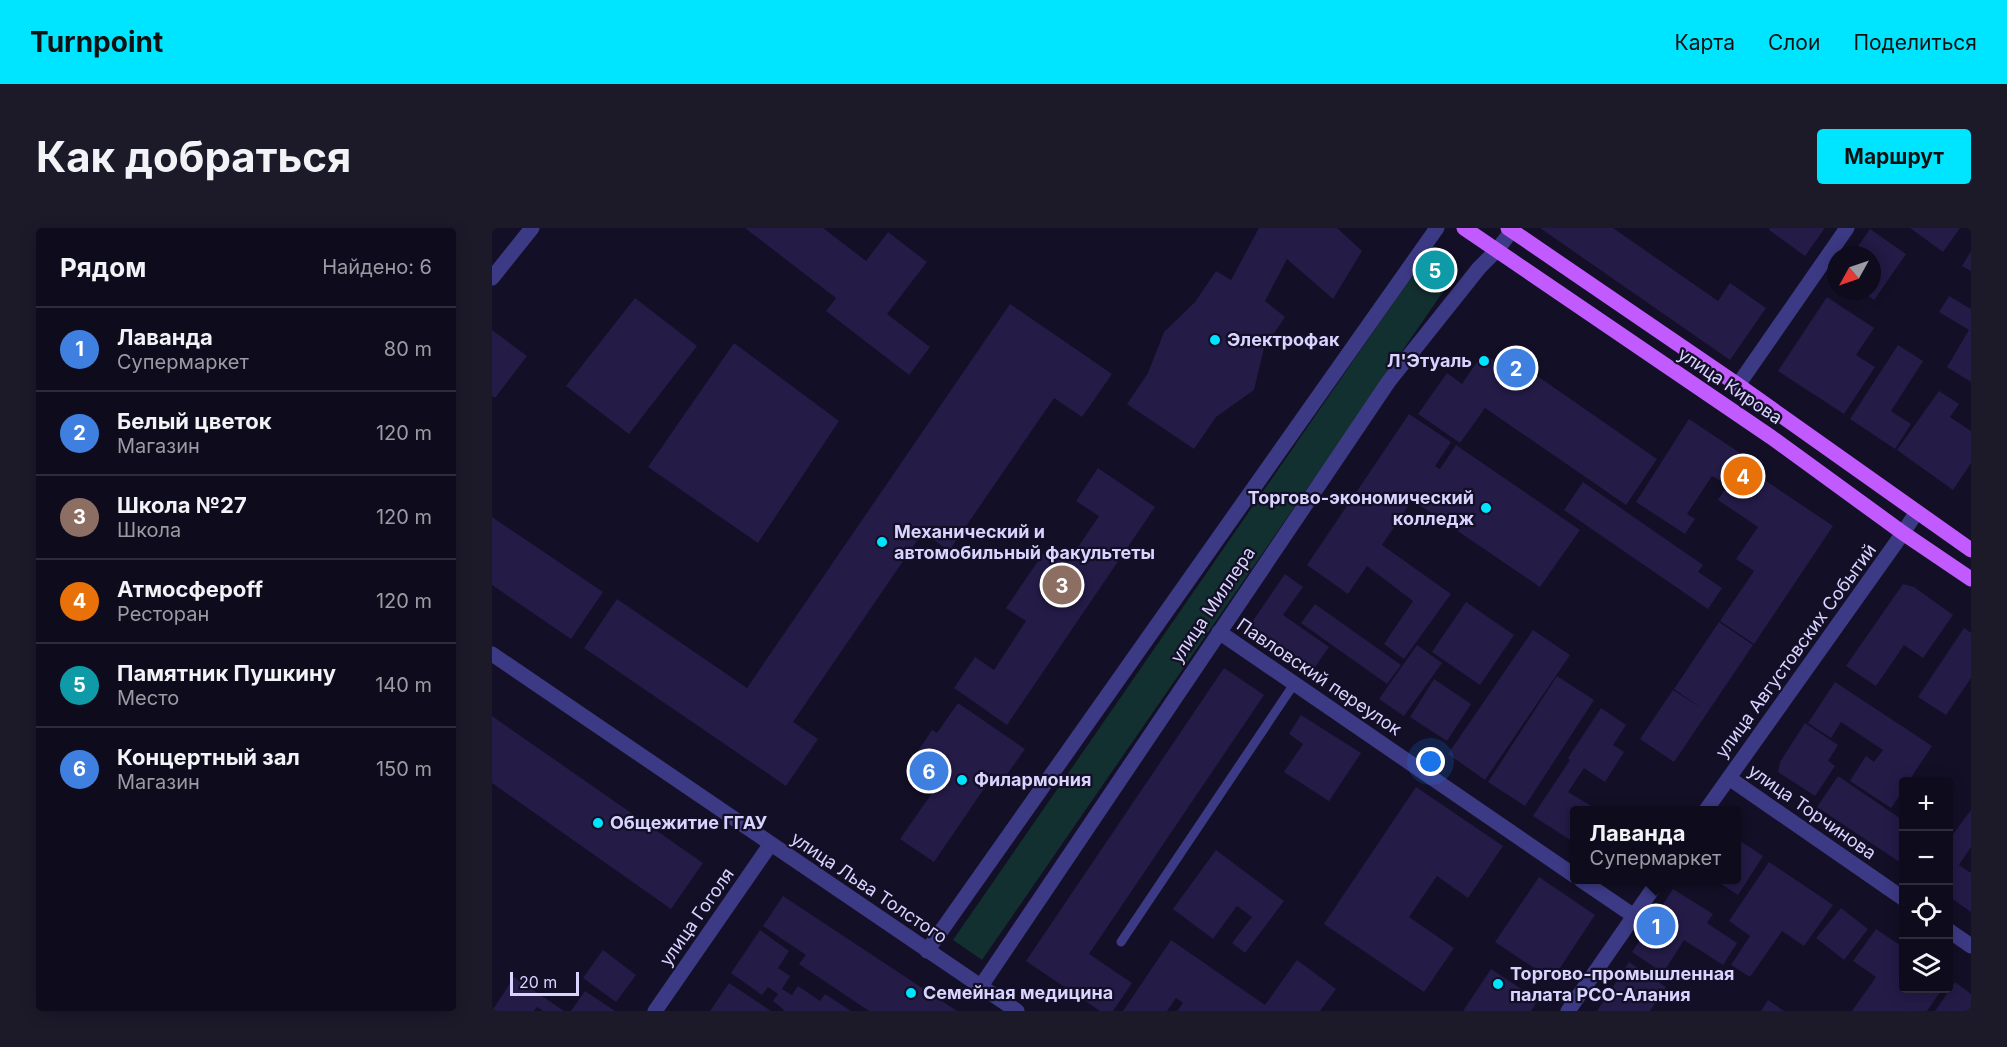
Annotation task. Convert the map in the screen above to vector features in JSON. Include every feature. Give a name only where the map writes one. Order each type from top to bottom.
[{"type":"main road","name":"улица Кирова","points":[[1464,228],[1771,437],[1903,533],[1971,579]]},
{"type":"main road","name":"улица Кирова","points":[[1512,229],[1971,550]]},
{"type":"street","points":[[492,278],[532,228]]},
{"type":"street","name":"улица Миллера","points":[[927,951],[1437,228]]},
{"type":"street","points":[[1738,385],[1847,228]]},
{"type":"street","name":"улица Миллера","points":[[981,986],[1389,381],[1512,229]]},
{"type":"street","name":"улица Августовских Событий","points":[[1709,806],[1896,545],[1916,513]]},
{"type":"street","name":"Павловский переулок","points":[[1219,632],[1570,873]]},
{"type":"street","name":"улица Льва Толстого","points":[[492,654],[1017,1011]]},
{"type":"street","name":"улица Торчинова","points":[[1729,778],[1899,896]]},
{"type":"street","name":"улица Гоголя","points":[[655,1011],[770,845]]},
{"type":"street","points":[[1588,884],[1634,916]]},
{"type":"street","points":[[1568,1011],[1656,884]]},
{"type":"street","points":[[1953,933],[1971,946]]},
{"type":"lane","points":[[1121,942],[1294,684]]},
{"type":"green space","points":[[1418,267],[1447,286],[982,960],[953,940]]},
{"type":"building","points":[[745,228],[823,228],[866,261],[888,232],[927,262],[887,314],[930,347],[909,375],[826,311],[836,298]]},
{"type":"building","name":"Электрофак","points":[[1259,228],[1337,228],[1362,251],[1333,299],[1287,259],[1265,301],[1285,317],[1264,348],[1254,390],[1216,417],[1194,449],[1127,404],[1148,373],[1164,332],[1195,302],[1216,271],[1231,280]]},
{"type":"building","points":[[1540,228],[1613,228],[1718,301],[1730,283],[1766,308],[1730,360]]},
{"type":"building","points":[[1770,228],[1825,228],[1805,256],[1769,230]]},
{"type":"building","points":[[1910,228],[1960,228],[1943,252]]},
{"type":"building","points":[[1870,229],[1906,254],[1881,290],[1881,246],[1858,246]]},
{"type":"building","points":[[1971,251],[1971,271],[1962,266]]},
{"type":"building","points":[[1949,296],[1971,309],[1971,382],[1947,367],[1969,330],[1939,312]]},
{"type":"building","points":[[1827,297],[1827,300],[1832,300],[1874,328],[1856,355],[1875,367],[1844,414],[1778,371]]},
{"type":"building","points":[[635,298],[697,346],[629,434],[566,386]]},
{"type":"building","name":"Механический и автомобильный факультеты","points":[[1010,304],[1112,374],[1082,417],[1054,398],[949,551],[923,532],[793,722],[818,739],[786,786],[584,648],[617,599],[747,688]]},
{"type":"building","points":[[492,330],[527,356],[495,398],[492,396]]},
{"type":"building","points":[[734,343],[839,421],[758,543],[648,467]]},
{"type":"building","points":[[1898,345],[1923,361],[1891,411],[1911,424],[1895,449],[1850,419]]},
{"type":"building","points":[[1483,353],[1510,372],[1517,362],[1657,459],[1626,505],[1485,408],[1460,443],[1418,414],[1447,373],[1462,384]]},
{"type":"building","points":[[1939,391],[1959,404],[1950,417],[1971,431],[1971,463],[1953,490],[1897,450]]},
{"type":"building","name":"Торгово-экономический колледж","points":[[1409,414],[1451,442],[1435,466],[1440,469],[1456,445],[1580,530],[1540,587],[1412,500],[1382,545],[1451,594],[1404,659],[1384,644],[1413,601],[1367,566],[1348,594],[1307,565]]},
{"type":"building","points":[[1689,419],[1743,455],[1724,483],[1712,476],[1687,514],[1695,519],[1685,534],[1636,502]]},
{"type":"building","points":[[1741,464],[1833,526],[1754,644],[1720,621],[1754,571],[1736,559],[1758,527],[1718,500]]},
{"type":"building","points":[[1098,468],[1155,507],[1007,725],[954,688],[975,657],[994,670],[1026,621],[1006,608],[1047,548],[1068,562],[1099,516],[1076,501]]},
{"type":"building","points":[[1583,482],[1703,565],[1698,572],[1722,588],[1708,609],[1564,510]]},
{"type":"building","points":[[492,517],[603,592],[571,639],[492,585]]},
{"type":"building","points":[[1285,574],[1303,587],[1283,615],[1329,647],[1313,670],[1250,625]]},
{"type":"building","points":[[1903,584],[1914,587],[1953,615],[1923,658],[1904,645],[1876,686],[1846,666]]},
{"type":"building","points":[[1466,602],[1514,635],[1480,685],[1432,652]]},
{"type":"building","points":[[1315,604],[1401,665],[1387,684],[1301,623]]},
{"type":"building","points":[[1719,622],[1753,645],[1674,762],[1640,739],[1673,690],[1701,708],[1674,689]]},
{"type":"building","points":[[1964,628],[1971,633],[1971,678],[1946,715],[1918,697]]},
{"type":"building","points":[[1533,630],[1570,655],[1485,780],[1448,754]]},
{"type":"building","points":[[1417,645],[1442,663],[1404,716],[1379,699]]},
{"type":"building","points":[[1224,668],[1264,695],[1089,954],[1132,983],[1113,1011],[1100,1011],[1026,961]]},
{"type":"building","points":[[1557,676],[1594,700],[1525,806],[1488,782]]},
{"type":"building","points":[[1434,679],[1471,704],[1447,741],[1410,717]]},
{"type":"building","points":[[1835,682],[1932,746],[1911,777],[1899,777],[1899,796],[1891,808],[1850,781],[1866,756],[1874,762],[1883,750],[1841,722],[1831,738],[1808,723]]},
{"type":"building","name":"Филармония","points":[[958,703],[1025,749],[1001,783],[992,777],[934,862],[900,839],[939,783],[910,763],[932,730],[937,733]]},
{"type":"building","points":[[1601,708],[1626,725],[1613,745],[1624,752],[1605,782],[1584,768],[1568,792],[1591,806],[1570,806],[1570,840],[1533,816],[1570,760],[1568,758]]},
{"type":"building","points":[[1301,715],[1361,753],[1329,801],[1284,772],[1303,744],[1289,734]]},
{"type":"building","name":"Общежитие ГГАУ","points":[[492,716],[703,863],[671,909],[492,783]]},
{"type":"building","points":[[1805,723],[1838,745],[1828,761],[1835,766],[1815,796],[1778,772],[1780,762]]},
{"type":"building","points":[[1838,776],[1899,818],[1899,862],[1817,807]]},
{"type":"building","points":[[1416,787],[1503,846],[1468,898],[1437,876],[1409,917],[1454,948],[1424,992],[1324,924]]},
{"type":"building","points":[[1971,810],[1971,847],[1959,865],[1971,873],[1971,912],[1953,899],[1953,834]]},
{"type":"building","points":[[1741,842],[1763,856],[1738,895],[1721,884],[1741,884]]},
{"type":"building","points":[[1216,850],[1284,901],[1245,953],[1232,943],[1252,917],[1237,906],[1213,939],[1173,909]]},
{"type":"building","points":[[1769,862],[1833,905],[1804,946],[1782,931],[1750,977],[1731,965],[1750,936],[1729,921]]},
{"type":"building","points":[[1539,877],[1595,915],[1552,980],[1495,942]]},
{"type":"building","points":[[1673,889],[1713,914],[1707,923],[1737,943],[1723,965],[1684,940],[1663,973],[1632,952]]},
{"type":"building","points":[[783,896],[957,1011],[869,1011],[799,964],[806,955],[763,926]]},
{"type":"building","points":[[1841,908],[1868,929],[1844,960],[1816,938]]},
{"type":"building","points":[[1876,929],[1899,945],[1899,993],[1940,993],[1927,1011],[1852,1011],[1876,977],[1853,961]]},
{"type":"building","points":[[760,930],[789,951],[778,968],[790,976],[782,989],[792,995],[798,986],[820,1001],[825,994],[851,1011],[783,1011],[773,1001],[778,994],[768,987],[762,995],[731,973]]},
{"type":"building","points":[[1171,940],[1265,1005],[1297,960],[1336,989],[1320,1011],[1177,1011],[1183,1003],[1176,998],[1167,1011],[1123,1011]]},
{"type":"building","points":[[603,950],[636,975],[616,1002],[583,978]]},
{"type":"building","points":[[1629,962],[1666,987],[1650,1011],[1597,1011]]},
{"type":"building","name":"Торгово-промышленная палата РСО-Алания","points":[[1491,969],[1538,1000],[1531,1011],[1463,1011]]},
{"type":"building","points":[[514,977],[564,1011],[543,1011],[537,1007],[534,1011],[492,1011]]},
{"type":"building","points":[[1955,982],[1971,994],[1971,1011],[1935,1011],[1947,993],[1953,993]]},
{"type":"building","points":[[729,983],[771,1011],[710,1011]]},
{"type":"building","points":[[585,991],[615,1011],[571,1011]]},
{"type":"building","points":[[1768,1000],[1784,1011],[1761,1011]]},
{"type":"place","name":"Памятник Пушкину","points":[[1435,270]]},
{"type":"place","name":"Электрофак","points":[[1215,340]]},
{"type":"place","name":"Л'Этуаль","points":[[1484,361]]},
{"type":"place","name":"Белый цветок","points":[[1516,368]]},
{"type":"place","name":"Атмосферoff","points":[[1743,476]]},
{"type":"place","name":"Торгово-экономический колледж","points":[[1486,508]]},
{"type":"place","name":"Механический и автомобильный факультеты","points":[[882,542]]},
{"type":"place","name":"Школа №27","points":[[1062,585]]},
{"type":"place","name":"Концертный зал","points":[[929,771]]},
{"type":"place","name":"Филармония","points":[[962,780]]},
{"type":"place","name":"Общежитие ГГАУ","points":[[598,823]]},
{"type":"place","name":"Лаванда","points":[[1656,926]]},
{"type":"place","name":"Торгово-промышленная палата РСО-Алания","points":[[1498,984]]},
{"type":"place","name":"Семейная медицина","points":[[911,993]]}]
